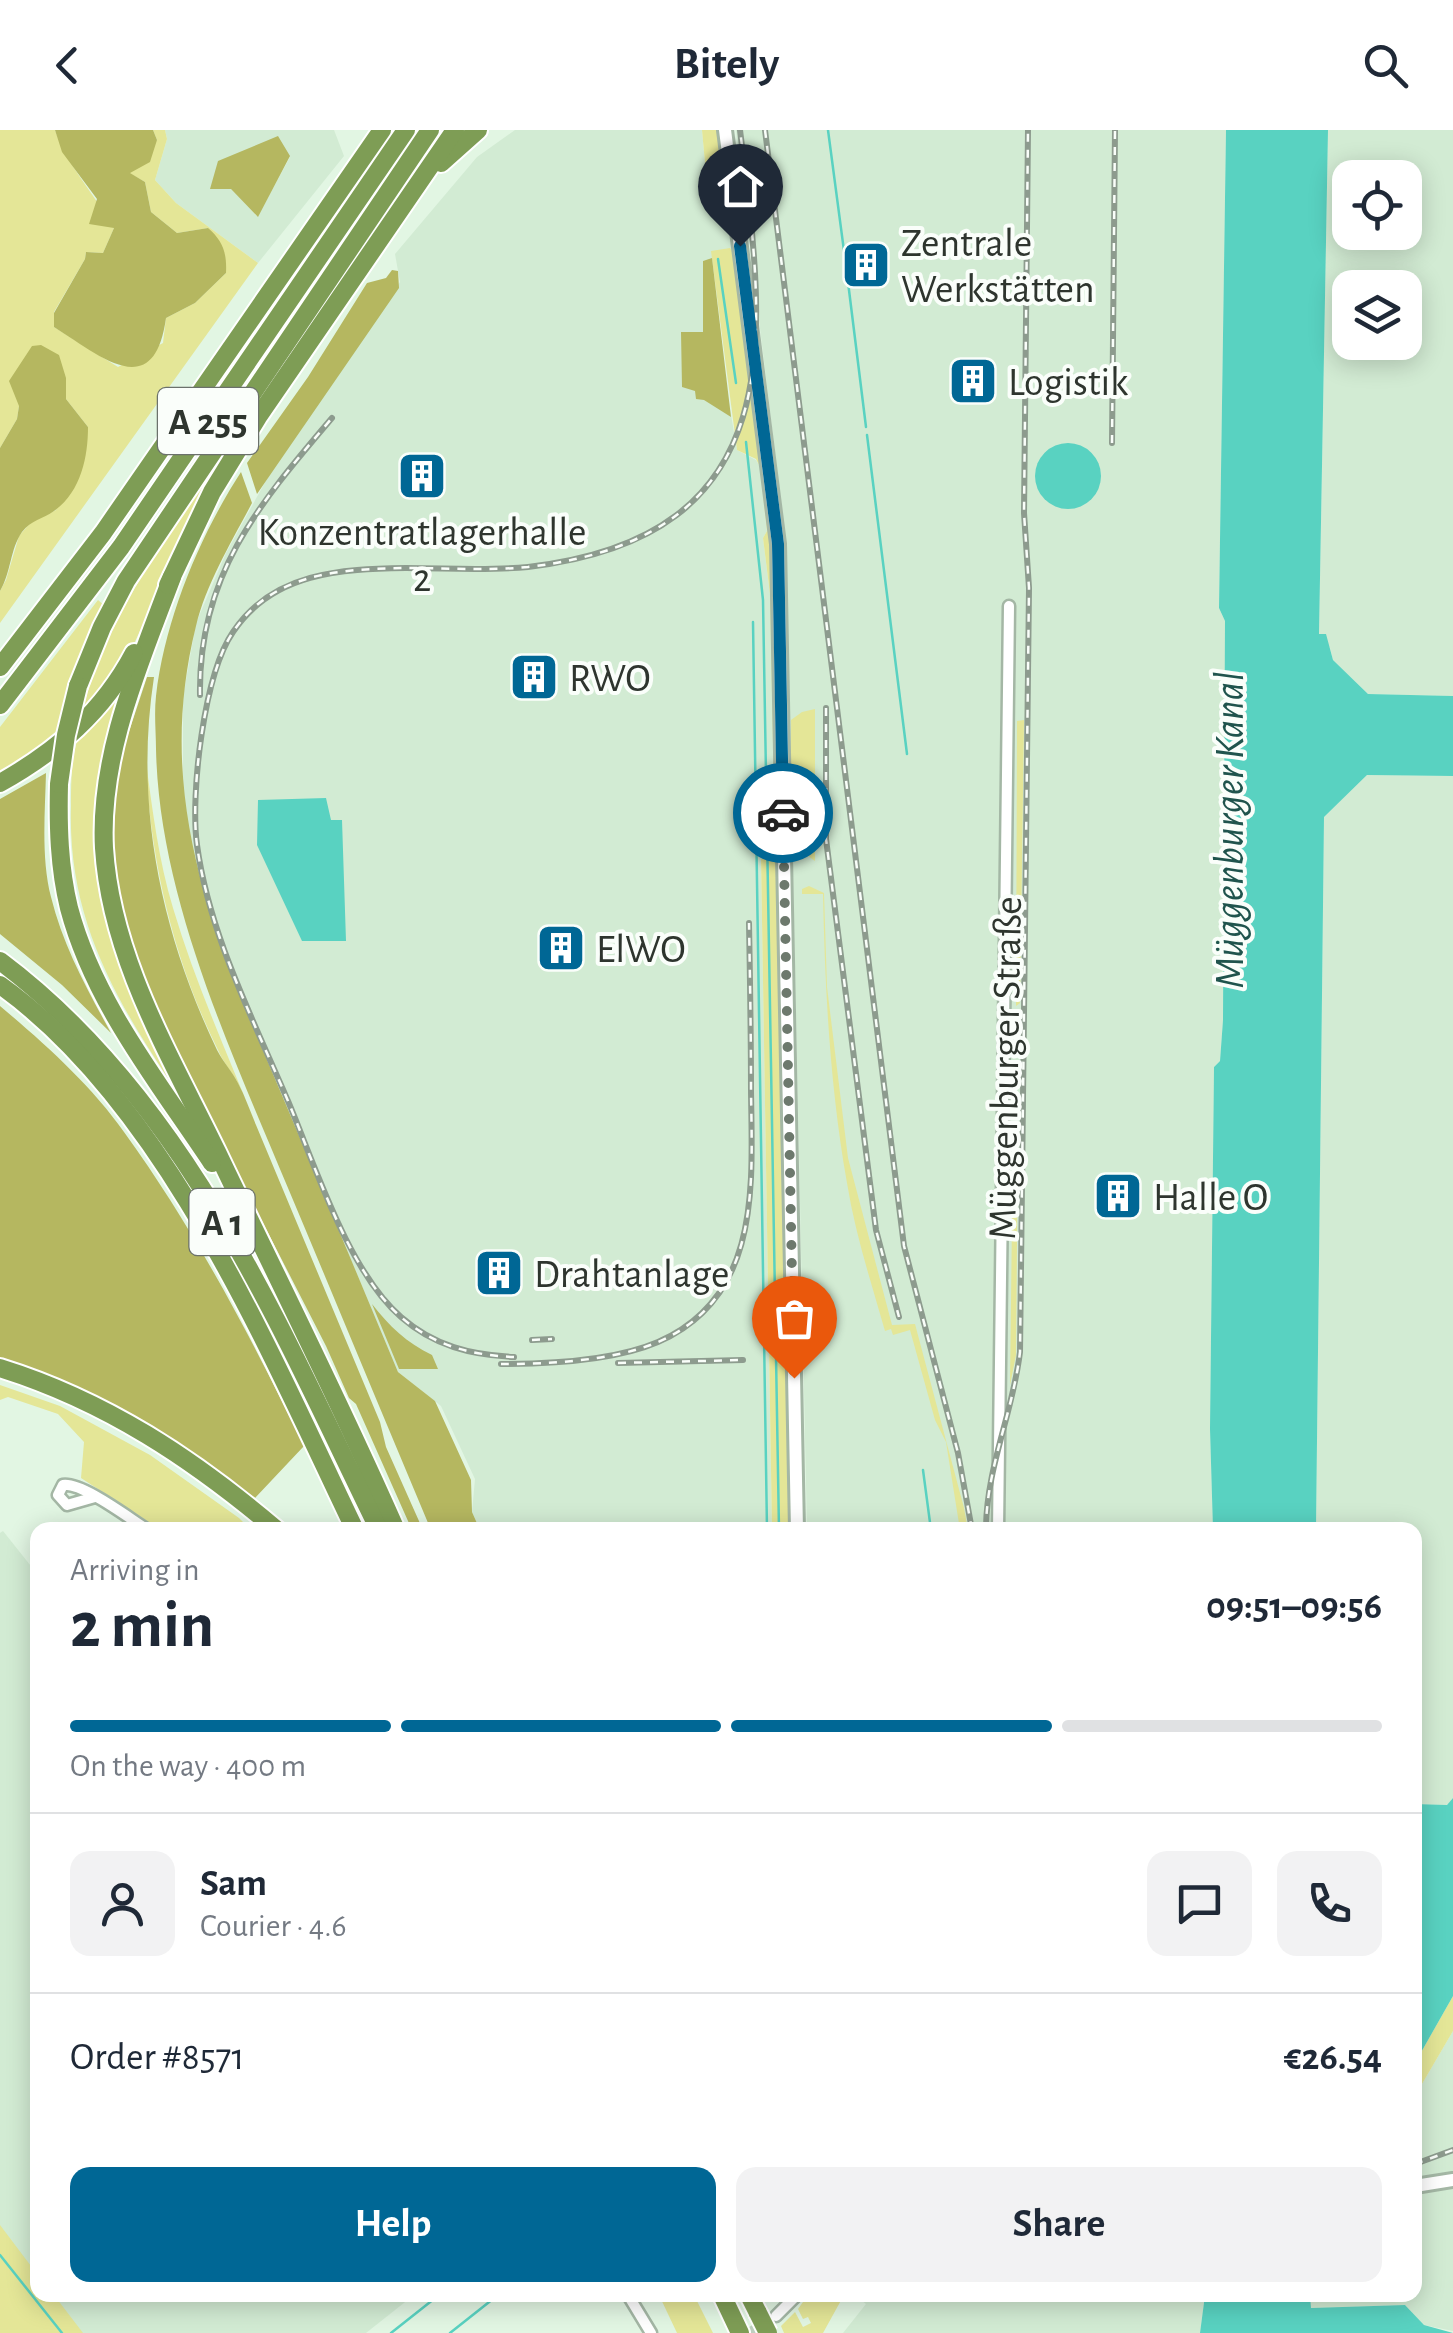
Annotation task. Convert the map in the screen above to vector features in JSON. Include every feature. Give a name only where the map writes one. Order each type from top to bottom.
[{"type":"highway","name":"A 255","points":[[0,667],[103,533],[382,130]]},
{"type":"highway","name":"A 255","points":[[0,705],[121,547],[406,130]]},
{"type":"highway","points":[[248,1218],[112,1013],[83,952],[68,906],[61,864],[59,784],[66,735],[78,686],[126,580],[430,130]]},
{"type":"highway","points":[[406,166],[443,130]]},
{"type":"highway","points":[[0,782],[56,748],[87,720],[132,658],[212,492],[455,130]]},
{"type":"highway","points":[[409,196],[478,130]]},
{"type":"highway","points":[[172,576],[136,672],[112,759],[104,845],[117,930],[154,1024],[326,1375],[392,1522]]},
{"type":"highway","name":"A 1","points":[[0,961],[76,1026],[107,1059],[190,1170],[283,1336],[375,1522]]},
{"type":"highway","points":[[0,985],[72,1048],[175,1180],[273,1360],[351,1522]]},
{"type":"highway","points":[[0,1368],[66,1392],[161,1440],[209,1473],[267,1522]]},
{"type":"highway","points":[[725,2302],[738,2329]]},
{"type":"street","points":[[725,130],[778,544],[797,1522]]},
{"type":"street","name":"Müggenburger Straße","points":[[998,1522],[1009,606]]},
{"type":"street","points":[[95,1497],[135,1522]]},
{"type":"street","points":[[1422,2185],[1453,2180]]},
{"type":"street","points":[[632,2302],[650,2330]]},
{"type":"street","points":[[767,2321],[789,2302]]},
{"type":"shaded area","points":[[55,130],[153,130],[157,140],[150,162],[130,173],[145,182],[151,212],[177,233],[208,228],[223,248],[226,273],[195,303],[166,318],[160,345],[150,360],[137,366],[122,366],[106,359],[54,327],[54,313],[86,252],[103,253],[114,228],[89,224],[97,199],[62,152]]},
{"type":"shaded area","points":[[165,130],[334,130],[344,156],[258,263],[176,203],[155,180],[167,139]],"holes":[[[290,157],[258,216],[231,189]]]},
{"type":"shaded area","points":[[515,130],[702,130],[707,185],[726,183],[735,255],[703,261],[703,374],[724,373],[737,450],[756,460],[760,467],[770,594],[775,849],[771,859],[761,860],[772,1522],[476,1522],[472,1512],[475,1479],[441,1406],[398,1372],[222,953],[188,829],[183,786],[183,697],[196,623],[226,553],[274,466],[400,282],[395,254],[477,157]]},
{"type":"shaded area","points":[[736,130],[1226,130],[1219,608],[1225,621],[1226,740],[1223,1020],[1220,1061],[1214,1067],[1210,1429],[1213,1522],[807,1522],[786,543]]},
{"type":"shaded area","points":[[1328,130],[1453,130],[1453,696],[1368,694],[1333,660],[1330,648],[1319,634]]},
{"type":"shaded area","points":[[278,136],[290,156],[258,217],[231,189],[210,189],[218,161]]},
{"type":"shaded area","points":[[712,258],[731,417],[696,399],[695,391],[682,387],[681,332],[703,332],[703,261]]},
{"type":"shaded area","points":[[392,270],[398,271],[399,288],[257,494],[247,463],[308,377],[367,283],[386,278]]},
{"type":"shaded area","points":[[41,345],[59,355],[66,378],[66,399],[88,427],[86,450],[71,494],[54,511],[22,532],[0,591],[0,448],[17,419],[19,406],[9,381],[32,346]]},
{"type":"shaded area","points":[[241,472],[252,503],[200,610],[184,691],[182,752],[187,812],[198,870],[236,984],[398,1372],[435,1401],[471,1480],[472,1512],[476,1522],[428,1522],[244,1083],[184,917],[160,805],[155,703],[176,608],[211,524]]},
{"type":"shaded area","points":[[147,677],[154,677],[149,725],[150,821],[167,915],[181,960],[217,1050],[245,1098],[419,1522],[408,1522],[356,1404],[349,1398],[159,1020],[125,927],[114,880],[112,803],[116,771]]},
{"type":"shaded area","points":[[46,773],[45,851],[51,897],[69,950],[111,1033],[62,985],[0,934],[0,799]]},
{"type":"shaded area","points":[[1367,775],[1453,776],[1453,1798],[1447,1805],[1422,1804],[1422,1522],[1316,1522],[1324,817]]},
{"type":"shaded area","points":[[0,1006],[82,1081],[124,1132],[198,1246],[264,1365],[304,1446],[255,1498],[134,1416],[69,1384],[0,1359]]},
{"type":"shaded area","points":[[372,1304],[399,1333],[432,1355],[438,1369],[399,1369]]},
{"type":"shaded area","points":[[3,1531],[30,1565],[30,2270],[0,2231]]},
{"type":"shaded area","points":[[1453,2031],[1453,2331],[1424,2325],[1405,2305],[1310,2308],[1310,2302],[1422,2302],[1422,2084]]},
{"type":"shaded area","points":[[56,2302],[405,2302],[366,2333],[80,2333]]},
{"type":"shaded area","points":[[864,2302],[1204,2302],[1200,2333],[843,2333],[866,2304]]},
{"type":"green space","points":[[0,130],[55,130],[74,168],[114,228],[103,253],[86,252],[54,312],[54,327],[118,367],[163,343],[166,318],[195,303],[226,273],[208,228],[177,233],[151,212],[145,182],[129,173],[157,140],[153,130],[165,130],[167,139],[155,180],[176,203],[258,263],[0,623],[0,591],[19,536],[31,522],[56,510],[88,427],[66,399],[66,378],[19,406],[17,419],[0,448]]},
{"type":"green space","points":[[702,130],[719,130],[727,188],[724,198],[713,204],[701,195],[707,185]]},
{"type":"green space","points":[[730,248],[735,255],[771,542],[791,1522],[772,1522],[761,859],[771,859],[775,849],[770,594],[763,538],[767,531],[760,467],[756,459],[737,450],[711,251]]},
{"type":"green space","points":[[210,472],[214,474],[131,650],[80,719],[117,621]]},
{"type":"green space","points":[[98,600],[105,606],[77,663],[57,739],[0,773],[0,727]]},
{"type":"green space","points":[[130,672],[107,756],[200,1126],[150,1051],[108,976],[80,896],[73,853],[71,781],[78,738]]},
{"type":"green space","points":[[815,709],[815,861],[797,835],[790,775],[791,720]]},
{"type":"green space","points":[[1024,720],[1020,1003],[1016,1006],[1017,721]]},
{"type":"green space","points":[[145,755],[159,851],[173,908],[201,990],[256,1125],[202,1015],[176,943],[158,869]]},
{"type":"green space","points":[[809,886],[824,893],[827,987],[848,1158],[892,1325],[915,1324],[964,1508],[967,1522],[959,1522],[946,1442],[935,1420],[910,1330],[893,1335],[891,1329],[885,1331],[859,1239],[832,1075],[827,1003],[823,894],[802,894],[802,889]]},
{"type":"green space","points":[[1018,1132],[1016,1355],[1010,1385],[1013,1136]]},
{"type":"green space","points":[[0,1385],[60,1406],[150,1455],[243,1522],[149,1522],[81,1478],[84,1442],[58,1414],[8,1397],[0,1400]]},
{"type":"green space","points":[[1453,1996],[1453,2031],[1422,2084],[1422,2051]]},
{"type":"green space","points":[[0,2225],[30,2265],[30,2302],[59,2302],[83,2333],[0,2333]]},
{"type":"green space","points":[[662,2302],[698,2302],[713,2333],[677,2333]]},
{"type":"green space","points":[[803,2302],[840,2302],[823,2333],[784,2333],[781,2326],[795,2312],[803,2327],[811,2323],[808,2317],[803,2319],[798,2309]]},
{"type":"water","name":"Müggenburger Kanal","points":[[1226,130],[1328,130],[1319,634],[1326,634],[1333,660],[1368,694],[1453,696],[1453,776],[1367,775],[1324,817],[1316,1522],[1213,1522],[1210,1429],[1214,1067],[1220,1061],[1223,1020],[1225,621],[1219,608]]},
{"type":"water","points":[[1068,443],[1091,453],[1101,476],[1091,499],[1068,509],[1045,499],[1035,476],[1045,453]]},
{"type":"water","points":[[326,798],[331,820],[342,820],[346,941],[302,941],[257,845],[258,800]]},
{"type":"water","points":[[1453,1798],[1453,1996],[1422,2051],[1422,1804],[1447,1805]]},
{"type":"water","points":[[1204,2302],[1311,2302],[1311,2308],[1405,2305],[1424,2325],[1453,2333],[1200,2333]]},
{"type":"waterway","points":[[828,130],[846,266]]},
{"type":"waterway","points":[[718,259],[736,383]]},
{"type":"waterway","points":[[847,274],[866,427]]},
{"type":"waterway","points":[[867,435],[907,754]]},
{"type":"waterway","points":[[746,442],[763,600],[779,1522]]},
{"type":"waterway","points":[[753,622],[767,1522]]},
{"type":"waterway","points":[[923,1470],[930,1522]]},
{"type":"waterway","points":[[0,2255],[30,2293]]},
{"type":"waterway","points":[[37,2302],[62,2333]]},
{"type":"waterway","points":[[391,2333],[430,2302]]},
{"type":"waterway","points":[[450,2333],[489,2302]]},
{"type":"tunnel","points":[[749,2333],[776,2316]]},
{"type":"railway","points":[[514,1357],[454,1347],[401,1317],[365,1273],[335,1216],[234,976],[211,911],[195,823],[207,704],[233,632],[249,612],[288,586],[357,570],[528,567],[615,548],[677,514],[719,469],[744,414],[755,350],[755,280],[740,130]]},
{"type":"railway","points":[[765,130],[904,1246],[958,1453],[971,1522]]},
{"type":"railway","points":[[986,1522],[990,1485],[1020,1352],[1029,588],[1024,513],[1028,130]]},
{"type":"railway","points":[[1112,443],[1115,130]]},
{"type":"railway","points":[[200,695],[202,652],[222,577],[258,512],[332,418]]},
{"type":"railway","points":[[826,708],[826,839],[876,1230],[899,1317]]},
{"type":"railway","points":[[501,1364],[560,1362],[641,1348],[692,1322],[717,1297],[744,1234],[749,1199],[749,923]]},
{"type":"railway","points":[[532,1340],[552,1339]]},
{"type":"railway","points":[[618,1363],[743,1360]]},
{"type":"railway","points":[[1422,2161],[1453,2150]]},
{"type":"way so far","points":[[783,813],[794,1378]]},
{"type":"place","name":"Zentrale Werkstätten","points":[[866,265]]},
{"type":"place","name":"Logistik","points":[[973,381]]},
{"type":"place","name":"Konzentratlagerhalle 2","points":[[422,476]]},
{"type":"place","name":"RWO","points":[[534,677]]},
{"type":"place","name":"ElWO","points":[[561,948]]},
{"type":"place","name":"Halle O","points":[[1118,1196]]},
{"type":"place","name":"Drahtanlage","points":[[499,1273]]},
{"type":"route","points":[[740,246],[778,544],[783,813]]}]
